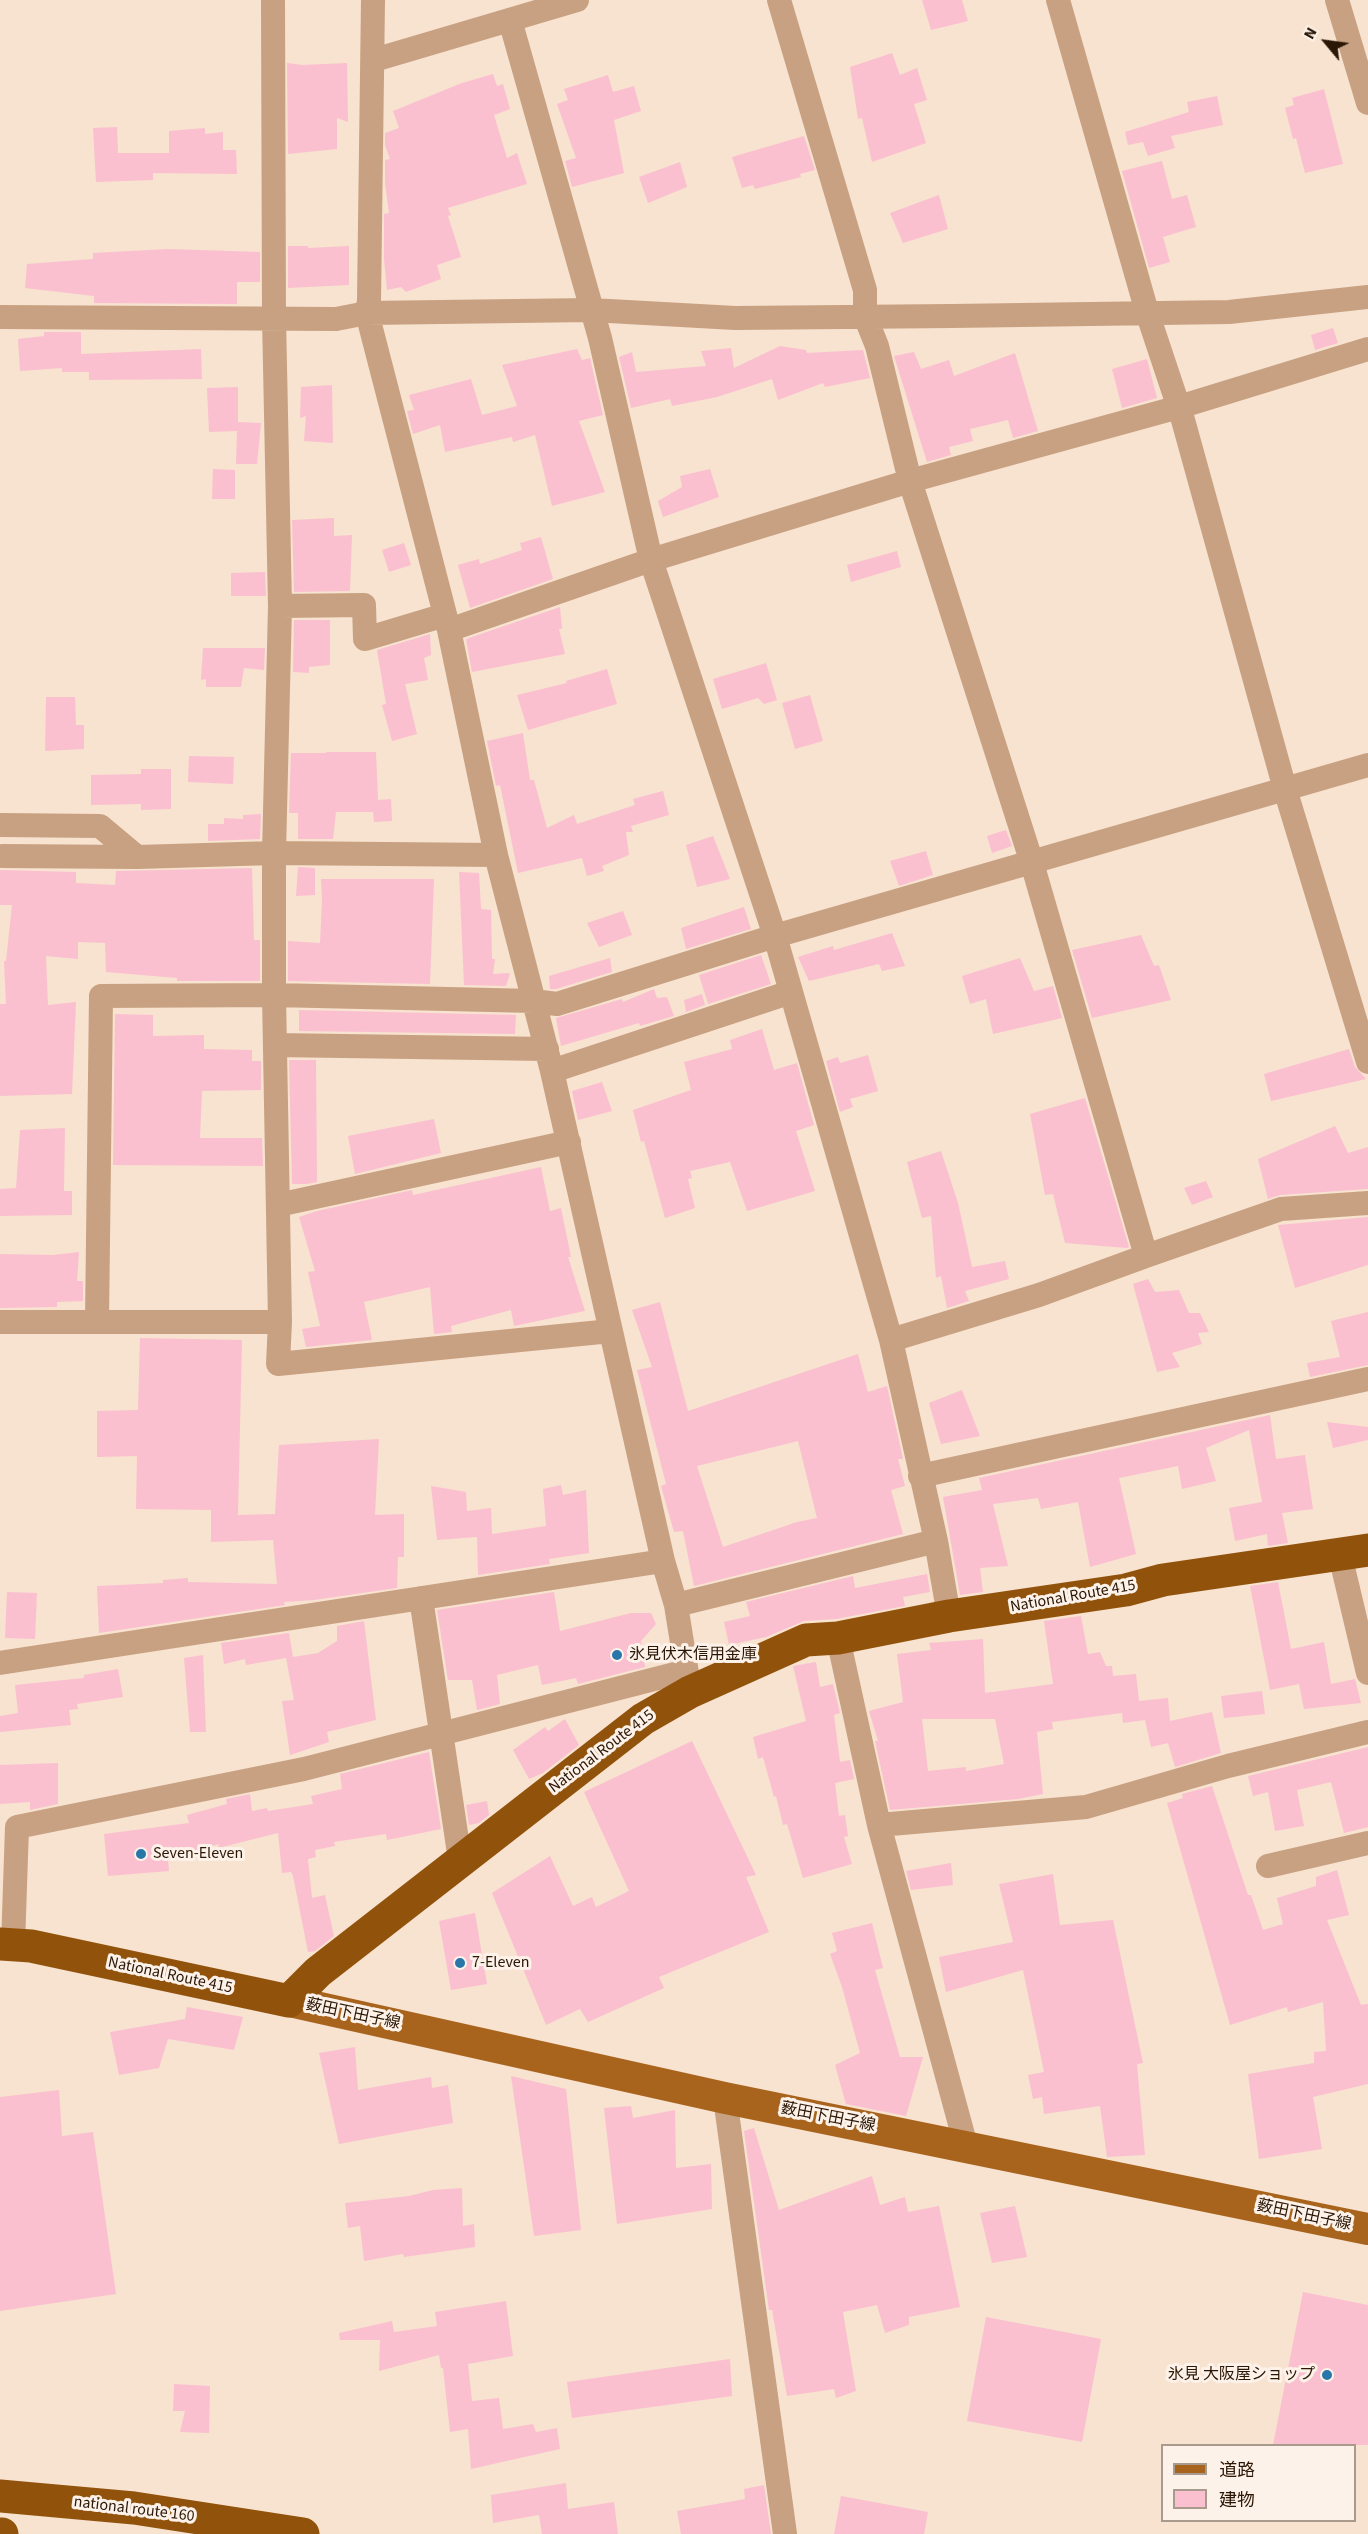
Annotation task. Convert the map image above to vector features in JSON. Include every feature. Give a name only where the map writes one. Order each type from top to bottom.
[{"type":"highway","name":"National Route 415","points":[[6,1944],[31,1946],[289,2001],[318,1972],[688,1682],[806,1641],[838,1638],[949,1616],[1116,1592],[1163,1580],[1354,1552]]},
{"type":"highway","name":"national route 160","points":[[0,2496],[134,2508],[303,2534]]},
{"type":"main road","name":"薮田下田子線","points":[[289,2001],[725,2097],[1368,2229]]},
{"type":"street","points":[[273,0],[274,318],[280,606],[274,853],[274,995],[280,1322],[278,1364],[611,1331]]},
{"type":"street","points":[[6,1944],[17,1827],[304,1768],[440,1734],[688,1682],[676,1605],[663,1561],[550,1060],[496,855],[447,622],[366,313],[369,300],[373,0]]},
{"type":"street","points":[[374,60],[577,0]]},
{"type":"street","points":[[779,0],[865,290],[865,316],[877,346],[910,481],[1032,863],[1146,1256]]},
{"type":"street","points":[[1058,0],[1147,312],[1179,407],[1286,789],[1368,1062]]},
{"type":"street","points":[[1338,0],[1368,103]]},
{"type":"street","points":[[510,20],[600,338],[651,560],[776,936],[891,1340],[936,1541],[949,1616]]},
{"type":"street","points":[[0,317],[336,319],[366,313],[591,310],[735,318],[1229,312],[1368,297]]},
{"type":"street","points":[[280,606],[364,605],[365,639],[447,622],[910,481],[1179,407],[1368,349]]},
{"type":"street","points":[[97,1321],[101,996],[274,995],[534,1001],[557,1004],[776,936],[1368,765]]},
{"type":"street","points":[[0,825],[100,826],[137,856]]},
{"type":"street","points":[[2,856],[274,853],[496,855]]},
{"type":"street","points":[[275,1045],[550,1060],[791,992]]},
{"type":"street","points":[[278,1205],[568,1143]]},
{"type":"street","points":[[891,1340],[1039,1295],[1281,1209],[1368,1203]]},
{"type":"street","points":[[0,1322],[280,1322]]},
{"type":"street","points":[[920,1476],[1368,1379]]},
{"type":"street","points":[[676,1605],[936,1541]]},
{"type":"street","points":[[1354,1552],[1368,1674]]},
{"type":"street","points":[[0,1663],[663,1561]]},
{"type":"street","points":[[422,1598],[460,1860]]},
{"type":"street","points":[[838,1638],[879,1825],[966,2146]]},
{"type":"street","points":[[879,1825],[1086,1807],[1228,1766],[1368,1732]]},
{"type":"street","points":[[1268,1866],[1368,1843]]},
{"type":"street","points":[[725,2097],[785,2534]]},
{"type":"building","points":[[922,0],[962,0],[968,21],[931,30]]},
{"type":"building","points":[[892,53],[900,75],[917,68],[927,100],[914,104],[926,143],[872,162],[862,118],[858,119],[850,67]]},
{"type":"building","points":[[287,63],[302,65],[347,63],[348,122],[337,118],[337,149],[288,154]]},
{"type":"building","points":[[493,74],[497,86],[503,84],[510,109],[494,115],[507,158],[517,153],[527,184],[448,208],[451,215],[448,216],[461,257],[437,265],[441,279],[406,292],[401,287],[387,290],[384,214],[389,213],[385,160],[390,159],[385,145],[385,133],[399,128],[393,111],[462,83]]},
{"type":"building","points":[[608,75],[613,92],[634,86],[641,111],[614,120],[624,173],[572,187],[565,161],[576,158],[557,104],[568,100],[564,89]]},
{"type":"building","points":[[1324,89],[1343,164],[1305,173],[1285,108],[1294,105],[1292,98]]},
{"type":"building","points":[[1217,96],[1223,125],[1171,136],[1175,148],[1148,156],[1143,142],[1128,145],[1125,132],[1189,112],[1187,102]]},
{"type":"building","points":[[117,127],[118,153],[169,153],[169,131],[205,128],[205,134],[223,132],[223,150],[236,150],[237,174],[153,173],[153,180],[96,182],[93,128]]},
{"type":"building","points":[[804,136],[815,170],[800,174],[801,177],[755,189],[753,185],[742,188],[732,157]]},
{"type":"building","points":[[1162,161],[1172,199],[1187,195],[1196,227],[1163,237],[1170,262],[1149,268],[1122,171]]},
{"type":"building","points":[[680,162],[687,187],[648,203],[639,177]]},
{"type":"building","points":[[939,195],[948,229],[903,243],[890,213]]},
{"type":"building","points":[[288,246],[308,246],[308,248],[349,246],[349,285],[288,288]]},
{"type":"building","points":[[168,249],[260,252],[260,282],[237,282],[237,304],[94,303],[94,296],[25,288],[27,264],[93,259],[93,253]]},
{"type":"building","points":[[1333,328],[1338,343],[1315,350],[1311,335]]},
{"type":"building","points":[[44,332],[81,332],[81,354],[201,349],[202,379],[89,380],[89,372],[62,372],[62,368],[20,371],[18,339],[44,336]]},
{"type":"building","points":[[780,346],[806,350],[807,353],[863,350],[870,378],[825,387],[823,383],[778,400],[772,379],[717,397],[672,406],[670,399],[631,408],[619,357],[632,352],[636,372],[706,366],[701,351],[731,348],[734,368]]},
{"type":"building","points":[[577,349],[582,360],[590,358],[603,415],[579,421],[605,492],[552,506],[535,435],[513,442],[512,437],[445,452],[440,425],[413,434],[407,411],[414,410],[409,395],[471,379],[482,415],[517,406],[502,365]]},
{"type":"building","points":[[914,352],[921,369],[949,360],[954,376],[1015,353],[1038,431],[1013,438],[1008,420],[970,429],[973,441],[949,447],[951,455],[927,462],[894,356]]},
{"type":"building","points":[[1147,359],[1157,398],[1122,408],[1112,369]]},
{"type":"building","points":[[332,385],[333,443],[304,441],[306,416],[300,418],[301,387]]},
{"type":"building","points":[[238,387],[238,422],[261,423],[257,464],[236,464],[237,431],[209,432],[207,388]]},
{"type":"building","points":[[213,469],[235,470],[235,499],[212,499]]},
{"type":"building","points":[[710,469],[719,497],[663,517],[658,501],[682,487],[680,476]]},
{"type":"building","points":[[334,518],[334,536],[352,535],[350,591],[294,592],[292,520]]},
{"type":"building","points":[[541,537],[553,579],[470,608],[458,565],[479,559],[480,564],[522,550],[520,543]]},
{"type":"building","points":[[404,543],[411,565],[389,572],[382,550]]},
{"type":"building","points":[[897,551],[901,567],[851,582],[847,565]]},
{"type":"building","points":[[265,572],[266,596],[231,596],[231,573]]},
{"type":"building","points":[[560,607],[562,629],[559,629],[565,654],[472,672],[466,639]]},
{"type":"building","points":[[294,620],[330,620],[330,665],[309,667],[309,673],[293,672]]},
{"type":"building","points":[[430,634],[431,655],[424,658],[428,680],[405,684],[417,734],[392,741],[382,705],[386,704],[377,650]]},
{"type":"building","points":[[203,648],[265,648],[264,670],[244,668],[241,687],[206,687],[206,679],[201,680]]},
{"type":"building","points":[[766,663],[777,700],[764,704],[758,698],[722,709],[713,679]]},
{"type":"building","points":[[607,669],[617,704],[528,730],[517,695],[567,683],[566,681]]},
{"type":"building","points":[[810,695],[823,741],[795,749],[782,703]]},
{"type":"building","points":[[46,697],[75,697],[76,725],[84,725],[84,749],[45,751]]},
{"type":"building","points":[[523,733],[530,780],[534,780],[547,828],[574,815],[577,824],[635,805],[633,799],[663,791],[669,815],[631,826],[633,832],[626,832],[629,855],[602,866],[604,871],[587,876],[582,858],[518,873],[500,785],[496,786],[487,741]]},
{"type":"building","points":[[376,752],[378,800],[391,799],[392,821],[374,822],[373,812],[336,812],[333,839],[298,839],[298,813],[289,813],[291,753]]},
{"type":"building","points":[[189,756],[234,757],[233,784],[188,782]]},
{"type":"building","points":[[141,769],[171,769],[171,809],[141,810],[141,804],[91,805],[91,775],[141,774]]},
{"type":"building","points":[[261,814],[260,839],[208,841],[208,824],[224,824],[224,818],[243,819],[243,815]]},
{"type":"building","points":[[1006,830],[1012,846],[992,853],[987,836]]},
{"type":"building","points":[[713,836],[730,879],[697,887],[686,845]]},
{"type":"building","points":[[926,851],[933,875],[899,886],[890,861]]},
{"type":"building","points":[[298,867],[315,868],[315,895],[296,896]]},
{"type":"building","points":[[252,868],[254,940],[260,940],[260,981],[177,981],[177,978],[106,972],[105,943],[78,942],[78,959],[46,956],[48,1005],[76,1002],[72,1094],[0,1096],[0,1004],[6,1004],[4,961],[6,961],[12,905],[0,905],[0,870],[76,872],[76,883],[115,885],[116,871]]},
{"type":"building","points":[[459,872],[479,873],[481,909],[491,910],[492,959],[495,959],[493,974],[510,973],[506,986],[464,985]]},
{"type":"building","points":[[321,879],[434,879],[430,984],[288,981],[288,941],[320,943]]},
{"type":"building","points":[[744,907],[751,929],[686,949],[681,928]]},
{"type":"building","points":[[623,911],[632,935],[599,947],[587,923]]},
{"type":"building","points":[[892,933],[905,966],[882,971],[879,964],[809,981],[798,957],[833,946],[834,950]]},
{"type":"building","points":[[1141,935],[1154,966],[1159,965],[1171,1000],[1092,1018],[1072,950]]},
{"type":"building","points":[[761,955],[771,984],[708,1004],[699,975]]},
{"type":"building","points":[[610,958],[612,972],[550,989],[549,976]]},
{"type":"building","points":[[1020,958],[1034,991],[1053,986],[1062,1018],[993,1034],[986,999],[970,1004],[962,976]]},
{"type":"building","points":[[654,989],[657,998],[667,997],[674,1016],[640,1026],[639,1023],[561,1046],[556,1018],[622,999],[623,1002]]},
{"type":"building","points":[[702,994],[705,1005],[686,1012],[684,1000]]},
{"type":"building","points":[[299,1010],[516,1015],[515,1034],[299,1031]]},
{"type":"building","points":[[115,1014],[153,1015],[153,1036],[204,1035],[204,1049],[252,1050],[252,1061],[261,1061],[261,1090],[202,1091],[200,1138],[262,1138],[263,1166],[113,1165]]},
{"type":"building","points":[[762,1029],[774,1070],[797,1063],[814,1125],[796,1131],[815,1191],[747,1211],[730,1162],[690,1171],[692,1178],[688,1179],[695,1208],[665,1218],[633,1110],[691,1090],[684,1062],[732,1049],[730,1040]]},
{"type":"building","points":[[1349,1049],[1355,1067],[1366,1079],[1271,1101],[1264,1074]]},
{"type":"building","points":[[868,1055],[878,1091],[850,1099],[853,1107],[840,1112],[826,1061],[838,1057],[840,1063]]},
{"type":"building","points":[[289,1060],[316,1060],[317,1182],[307,1184],[292,1184]]},
{"type":"building","points":[[602,1082],[612,1111],[578,1120],[572,1091]]},
{"type":"building","points":[[1085,1098],[1129,1247],[1127,1248],[1065,1243],[1053,1194],[1045,1195],[1030,1114]]},
{"type":"building","points":[[434,1119],[441,1153],[355,1174],[348,1136]]},
{"type":"building","points":[[1335,1126],[1348,1153],[1368,1147],[1368,1189],[1280,1195],[1268,1199],[1258,1159]]},
{"type":"building","points":[[65,1128],[64,1191],[72,1191],[72,1215],[0,1216],[0,1189],[16,1188],[20,1130]]},
{"type":"building","points":[[941,1151],[958,1203],[972,1267],[1005,1261],[1009,1279],[965,1291],[969,1301],[947,1308],[941,1276],[936,1278],[931,1216],[922,1218],[907,1162]]},
{"type":"building","points":[[541,1167],[550,1211],[561,1208],[571,1257],[568,1257],[585,1311],[514,1326],[511,1310],[451,1326],[452,1332],[434,1334],[430,1287],[364,1302],[372,1340],[306,1347],[302,1329],[320,1326],[308,1272],[315,1271],[299,1217],[412,1190],[413,1195]]},
{"type":"building","points":[[1206,1181],[1213,1197],[1192,1205],[1184,1188]]},
{"type":"building","points":[[1368,1217],[1368,1265],[1295,1288],[1278,1225]]},
{"type":"building","points":[[79,1252],[77,1281],[83,1281],[83,1301],[57,1302],[57,1307],[0,1308],[0,1254],[53,1255]]},
{"type":"building","points":[[1148,1279],[1155,1292],[1179,1290],[1189,1313],[1200,1313],[1209,1332],[1198,1333],[1202,1344],[1172,1353],[1180,1367],[1157,1372],[1133,1284]]},
{"type":"building","points":[[660,1302],[688,1411],[858,1354],[868,1392],[887,1386],[903,1459],[898,1459],[905,1486],[891,1490],[903,1534],[694,1586],[683,1531],[674,1532],[661,1486],[666,1484],[637,1370],[652,1367],[632,1310]],"holes":[[[798,1441],[817,1518],[797,1522],[723,1547],[697,1466]]]},
{"type":"building","points":[[1368,1312],[1368,1365],[1310,1377],[1307,1363],[1340,1357],[1331,1321]]},
{"type":"building","points":[[140,1338],[242,1340],[238,1515],[275,1514],[279,1445],[379,1439],[375,1515],[404,1514],[404,1557],[398,1557],[397,1588],[284,1602],[285,1605],[99,1633],[97,1586],[163,1583],[163,1580],[188,1578],[188,1582],[277,1584],[273,1540],[211,1542],[211,1510],[136,1509],[137,1456],[97,1457],[97,1411],[138,1410]]},
{"type":"building","points":[[962,1390],[980,1436],[941,1444],[929,1403]]},
{"type":"building","points":[[1270,1415],[1276,1459],[1305,1455],[1313,1509],[1282,1513],[1288,1543],[1268,1546],[1267,1534],[1235,1541],[1229,1508],[1262,1502],[1249,1430],[1206,1448],[1216,1481],[1182,1489],[1178,1466],[1119,1478],[1136,1554],[1090,1567],[1078,1502],[1041,1509],[1038,1498],[993,1504],[1008,1566],[980,1568],[983,1592],[960,1595],[943,1497],[982,1490],[979,1478]]},
{"type":"building","points":[[1327,1422],[1368,1427],[1368,1440],[1333,1448]]},
{"type":"building","points":[[561,1485],[563,1495],[586,1490],[589,1553],[549,1559],[550,1564],[478,1575],[477,1537],[437,1540],[431,1486],[466,1492],[467,1511],[491,1508],[492,1534],[546,1526],[543,1489]]},
{"type":"building","points":[[927,1574],[930,1592],[903,1597],[905,1606],[836,1619],[804,1621],[766,1637],[729,1645],[724,1622],[750,1616],[746,1602],[853,1576],[855,1588]]},
{"type":"building","points":[[1278,1582],[1291,1649],[1324,1642],[1331,1684],[1355,1679],[1361,1703],[1304,1709],[1299,1684],[1270,1690],[1250,1586]]},
{"type":"building","points":[[7,1592],[37,1593],[35,1639],[5,1638]]},
{"type":"building","points":[[554,1592],[560,1631],[631,1613],[651,1613],[656,1624],[641,1641],[645,1667],[578,1684],[576,1678],[542,1685],[538,1665],[497,1675],[500,1704],[477,1710],[472,1680],[448,1680],[437,1610]]},
{"type":"building","points":[[1081,1616],[1088,1654],[1100,1652],[1106,1666],[1112,1666],[1113,1676],[1136,1674],[1139,1701],[1168,1698],[1170,1721],[1212,1712],[1221,1753],[1175,1767],[1168,1743],[1151,1747],[1145,1720],[1123,1723],[1122,1713],[1052,1722],[1053,1729],[1037,1732],[1043,1794],[1018,1799],[890,1810],[875,1741],[878,1741],[869,1711],[903,1702],[897,1654],[931,1650],[929,1643],[983,1639],[985,1693],[1053,1684],[1044,1621]],"holes":[[[922,1719],[995,1719],[1004,1764],[966,1771],[966,1767],[928,1771]]]},
{"type":"building","points":[[364,1621],[376,1720],[327,1732],[329,1742],[290,1755],[282,1701],[294,1700],[286,1658],[246,1665],[245,1659],[224,1664],[221,1643],[289,1633],[293,1657],[318,1653],[337,1641],[337,1626]]},
{"type":"building","points":[[203,1655],[206,1732],[190,1732],[184,1658]]},
{"type":"building","points":[[816,1662],[820,1687],[833,1684],[840,1713],[834,1715],[840,1762],[850,1760],[854,1779],[835,1783],[839,1816],[845,1815],[848,1836],[844,1837],[852,1864],[803,1878],[787,1824],[783,1825],[763,1757],[758,1759],[753,1737],[806,1721],[793,1666]]},
{"type":"building","points":[[118,1669],[123,1697],[77,1704],[78,1709],[69,1710],[71,1725],[0,1732],[0,1716],[18,1713],[15,1685],[84,1678],[84,1675]]},
{"type":"building","points":[[1262,1691],[1265,1714],[1224,1718],[1221,1696]]},
{"type":"building","points":[[565,1719],[579,1745],[543,1773],[529,1779],[513,1750],[545,1727],[548,1731]]},
{"type":"building","points":[[692,1741],[756,1875],[746,1877],[769,1932],[659,1977],[664,1988],[588,2022],[580,2009],[546,2025],[492,1893],[550,1856],[573,1906],[592,1897],[596,1907],[629,1891],[584,1792]]},
{"type":"building","points":[[1368,1747],[1368,1827],[1344,1833],[1331,1782],[1297,1790],[1304,1826],[1275,1831],[1268,1792],[1253,1796],[1248,1776]]},
{"type":"building","points":[[429,1752],[441,1829],[387,1840],[386,1834],[334,1842],[335,1846],[315,1850],[316,1857],[308,1859],[312,1898],[325,1895],[334,1936],[315,1951],[308,1952],[293,1876],[291,1872],[282,1873],[278,1833],[218,1848],[219,1844],[168,1859],[169,1871],[108,1876],[104,1834],[189,1823],[187,1815],[227,1804],[226,1799],[250,1794],[252,1811],[267,1808],[268,1811],[313,1804],[311,1796],[342,1789],[340,1774]]},
{"type":"building","points":[[58,1763],[58,1804],[30,1810],[30,1802],[0,1804],[0,1765]]},
{"type":"building","points":[[1212,1786],[1248,1895],[1251,1895],[1263,1930],[1283,1924],[1277,1898],[1316,1886],[1316,1877],[1337,1870],[1349,1915],[1327,1920],[1361,2005],[1368,2004],[1368,2084],[1313,2097],[1322,2149],[1259,2159],[1248,2074],[1314,2063],[1314,2052],[1326,2051],[1323,2002],[1288,2012],[1287,2007],[1230,2025],[1167,1803],[1183,1798],[1182,1794]]},
{"type":"building","points":[[487,1801],[489,1815],[479,1823],[469,1825],[466,1805]]},
{"type":"building","points":[[951,1863],[953,1885],[911,1890],[906,1871]]},
{"type":"building","points":[[1053,1874],[1060,1925],[1113,1920],[1143,2063],[1137,2064],[1145,2155],[1107,2157],[1100,2106],[1044,2114],[1042,2097],[1033,2099],[1028,2075],[1044,2072],[1023,1970],[946,1992],[939,1957],[1013,1942],[999,1884]]},
{"type":"building","points":[[475,1913],[487,1984],[451,1990],[439,1921]]},
{"type":"building","points":[[872,1923],[883,1968],[875,1970],[900,2057],[923,2057],[906,2116],[846,2104],[835,2065],[860,2053],[842,1987],[830,1954],[837,1951],[832,1933]]},
{"type":"building","points":[[187,2007],[243,2017],[234,2050],[168,2039],[159,2068],[119,2075],[110,2032],[185,2019]]},
{"type":"building","points":[[355,2047],[358,2090],[431,2077],[432,2088],[448,2085],[453,2123],[339,2144],[319,2053]]},
{"type":"building","points":[[511,2076],[566,2089],[581,2230],[534,2236]]},
{"type":"building","points":[[59,2090],[62,2136],[93,2132],[116,2294],[0,2311],[0,2097]]},
{"type":"building","points":[[631,2106],[633,2118],[675,2110],[676,2168],[711,2164],[712,2209],[617,2224],[604,2108]]},
{"type":"building","points":[[754,2128],[779,2210],[872,2176],[880,2205],[905,2197],[908,2212],[939,2206],[960,2307],[909,2317],[909,2325],[885,2333],[877,2305],[843,2312],[856,2391],[836,2398],[834,2389],[787,2396],[772,2310],[769,2310],[744,2131]]},
{"type":"building","points":[[462,2188],[463,2226],[474,2224],[475,2247],[404,2257],[403,2254],[364,2261],[360,2226],[348,2228],[345,2203]]},
{"type":"building","points":[[1015,2206],[1027,2257],[992,2263],[980,2213]]},
{"type":"building","name":"氷見 大阪屋ショップ","points":[[1303,2292],[1368,2305],[1368,2445],[1273,2444]]},
{"type":"building","points":[[506,2301],[513,2356],[468,2364],[472,2401],[499,2398],[503,2429],[533,2424],[536,2432],[557,2428],[560,2449],[471,2469],[468,2429],[450,2432],[443,2368],[441,2368],[439,2355],[379,2371],[380,2340],[340,2340],[339,2333],[392,2321],[394,2332],[437,2326],[435,2312]]},
{"type":"building","points":[[986,2317],[1101,2339],[1082,2442],[967,2421]]},
{"type":"building","points":[[730,2359],[732,2396],[572,2418],[567,2382]]},
{"type":"building","points":[[174,2384],[210,2386],[209,2433],[180,2432],[185,2411],[173,2411]]},
{"type":"building","points":[[566,2483],[568,2509],[614,2502],[618,2534],[542,2534],[539,2515],[493,2523],[491,2495]]},
{"type":"building","points":[[764,2485],[771,2534],[681,2534],[677,2511],[745,2499],[744,2489]]},
{"type":"building","points":[[841,2496],[928,2512],[924,2534],[834,2534]]},
{"type":"place","name":"氷見伏木信用金庫","points":[[617,1655]]},
{"type":"place","name":"Seven-Eleven","points":[[141,1854]]},
{"type":"place","name":"7-Eleven","points":[[460,1963]]},
{"type":"place","name":"氷見 大阪屋ショップ","points":[[1327,2375]]}]
